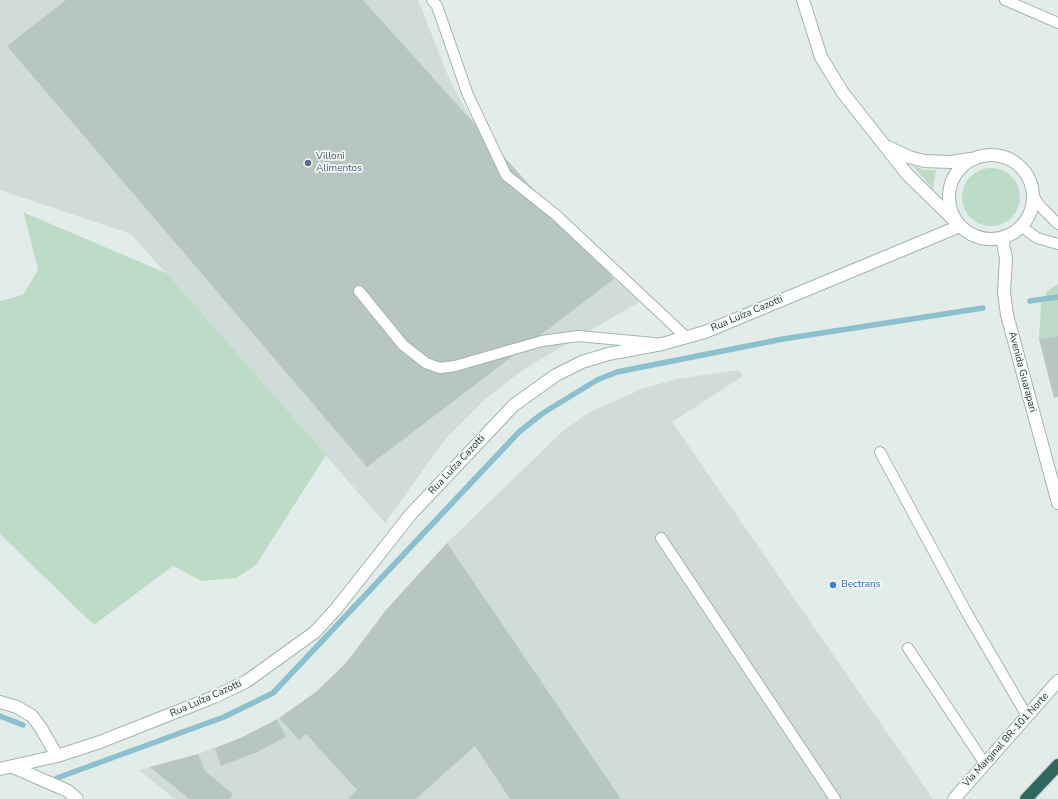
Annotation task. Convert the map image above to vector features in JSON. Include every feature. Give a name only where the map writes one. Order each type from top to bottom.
[{"type":"highway","points":[[1026,799],[1058,765]]},
{"type":"street","points":[[803,0],[821,57],[843,93],[883,144],[907,174],[960,226],[968,233],[979,238],[990,240],[1002,238],[1012,234],[1022,227],[1028,218],[1032,207],[1033,195],[1031,184],[1026,174],[1009,159],[986,155],[951,162],[924,161],[909,157],[883,144]]},
{"type":"street","points":[[960,226],[951,211],[949,194],[951,183],[965,164],[975,158]]},
{"type":"street","name":"Rua Luíza Cazotti","points":[[0,769],[57,756],[143,726],[214,697],[247,681],[315,632],[336,610],[411,514],[514,405],[556,375],[582,362],[608,354],[662,344],[705,332],[960,226]]},
{"type":"street","name":"Avenida Guarapari","points":[[1002,238],[1006,258],[1004,292],[1007,315],[1058,503]]},
{"type":"street","name":"Via Marginal BR-101 Norte","points":[[954,799],[1058,681]]},
{"type":"street","points":[[0,702],[17,707],[32,716],[42,728],[57,756]]},
{"type":"street","points":[[13,767],[68,792],[77,799]]},
{"type":"lane","points":[[432,0],[437,6],[468,95],[506,175],[556,215],[686,337]]},
{"type":"lane","points":[[1005,0],[1058,23]]},
{"type":"lane","points":[[1033,195],[1044,210],[1058,224]]},
{"type":"lane","points":[[1022,227],[1037,238],[1058,244]]},
{"type":"lane","points":[[359,291],[404,344],[426,363],[440,368],[455,366],[542,341],[578,336],[662,344]]},
{"type":"lane","points":[[880,452],[968,615],[1027,716]]},
{"type":"lane","points":[[661,538],[835,799]]},
{"type":"lane","points":[[908,648],[985,764]]},
{"type":"shaded area","name":"Villoni Alimentos","points":[[0,0],[418,0],[450,81],[467,112],[563,238],[641,301],[524,369],[483,401],[446,438],[385,523],[131,234],[0,190]]},
{"type":"shaded area","points":[[739,370],[743,376],[672,422],[933,799],[175,799],[139,770],[198,754],[243,737],[283,717],[316,692],[346,663],[386,610],[447,543],[563,431],[588,413],[642,389],[676,379]]},
{"type":"green space","points":[[913,166],[925,170],[936,170],[933,189]]},
{"type":"green space","points":[[991,168],[1007,173],[1015,181],[1020,197],[1015,213],[1007,221],[991,226],[975,221],[967,213],[962,197],[967,181],[975,173]]},
{"type":"green space","points":[[23,210],[25,213],[166,273],[326,455],[256,565],[236,578],[202,581],[173,566],[94,625],[0,534],[0,301],[23,295],[38,270]]},
{"type":"green space","points":[[1058,284],[1058,336],[1039,339],[1041,305],[1047,291]]},
{"type":"building","name":"Villoni Alimentos","points":[[66,0],[363,0],[614,279],[367,467],[7,46]]},
{"type":"building","points":[[1058,336],[1058,397],[1054,398],[1039,339]]},
{"type":"building","points":[[447,543],[621,799],[510,799],[475,746],[416,799],[348,799],[357,790],[306,734],[299,740],[279,718],[316,692],[346,663],[386,610]]},
{"type":"building","points":[[277,719],[286,737],[257,752],[221,766],[215,748],[243,737]]},
{"type":"building","points":[[198,754],[205,771],[233,794],[229,799],[189,799],[150,767]]},
{"type":"waterway","points":[[1030,301],[1058,297]]},
{"type":"waterway","points":[[57,778],[224,717],[273,693],[519,432],[543,413],[597,380],[617,372],[783,339],[983,308]]},
{"type":"waterway","points":[[0,716],[23,725]]},
{"type":"place","name":"Villoni Alimentos","points":[[308,163]]},
{"type":"place","name":"Bectrans","points":[[833,585]]}]
